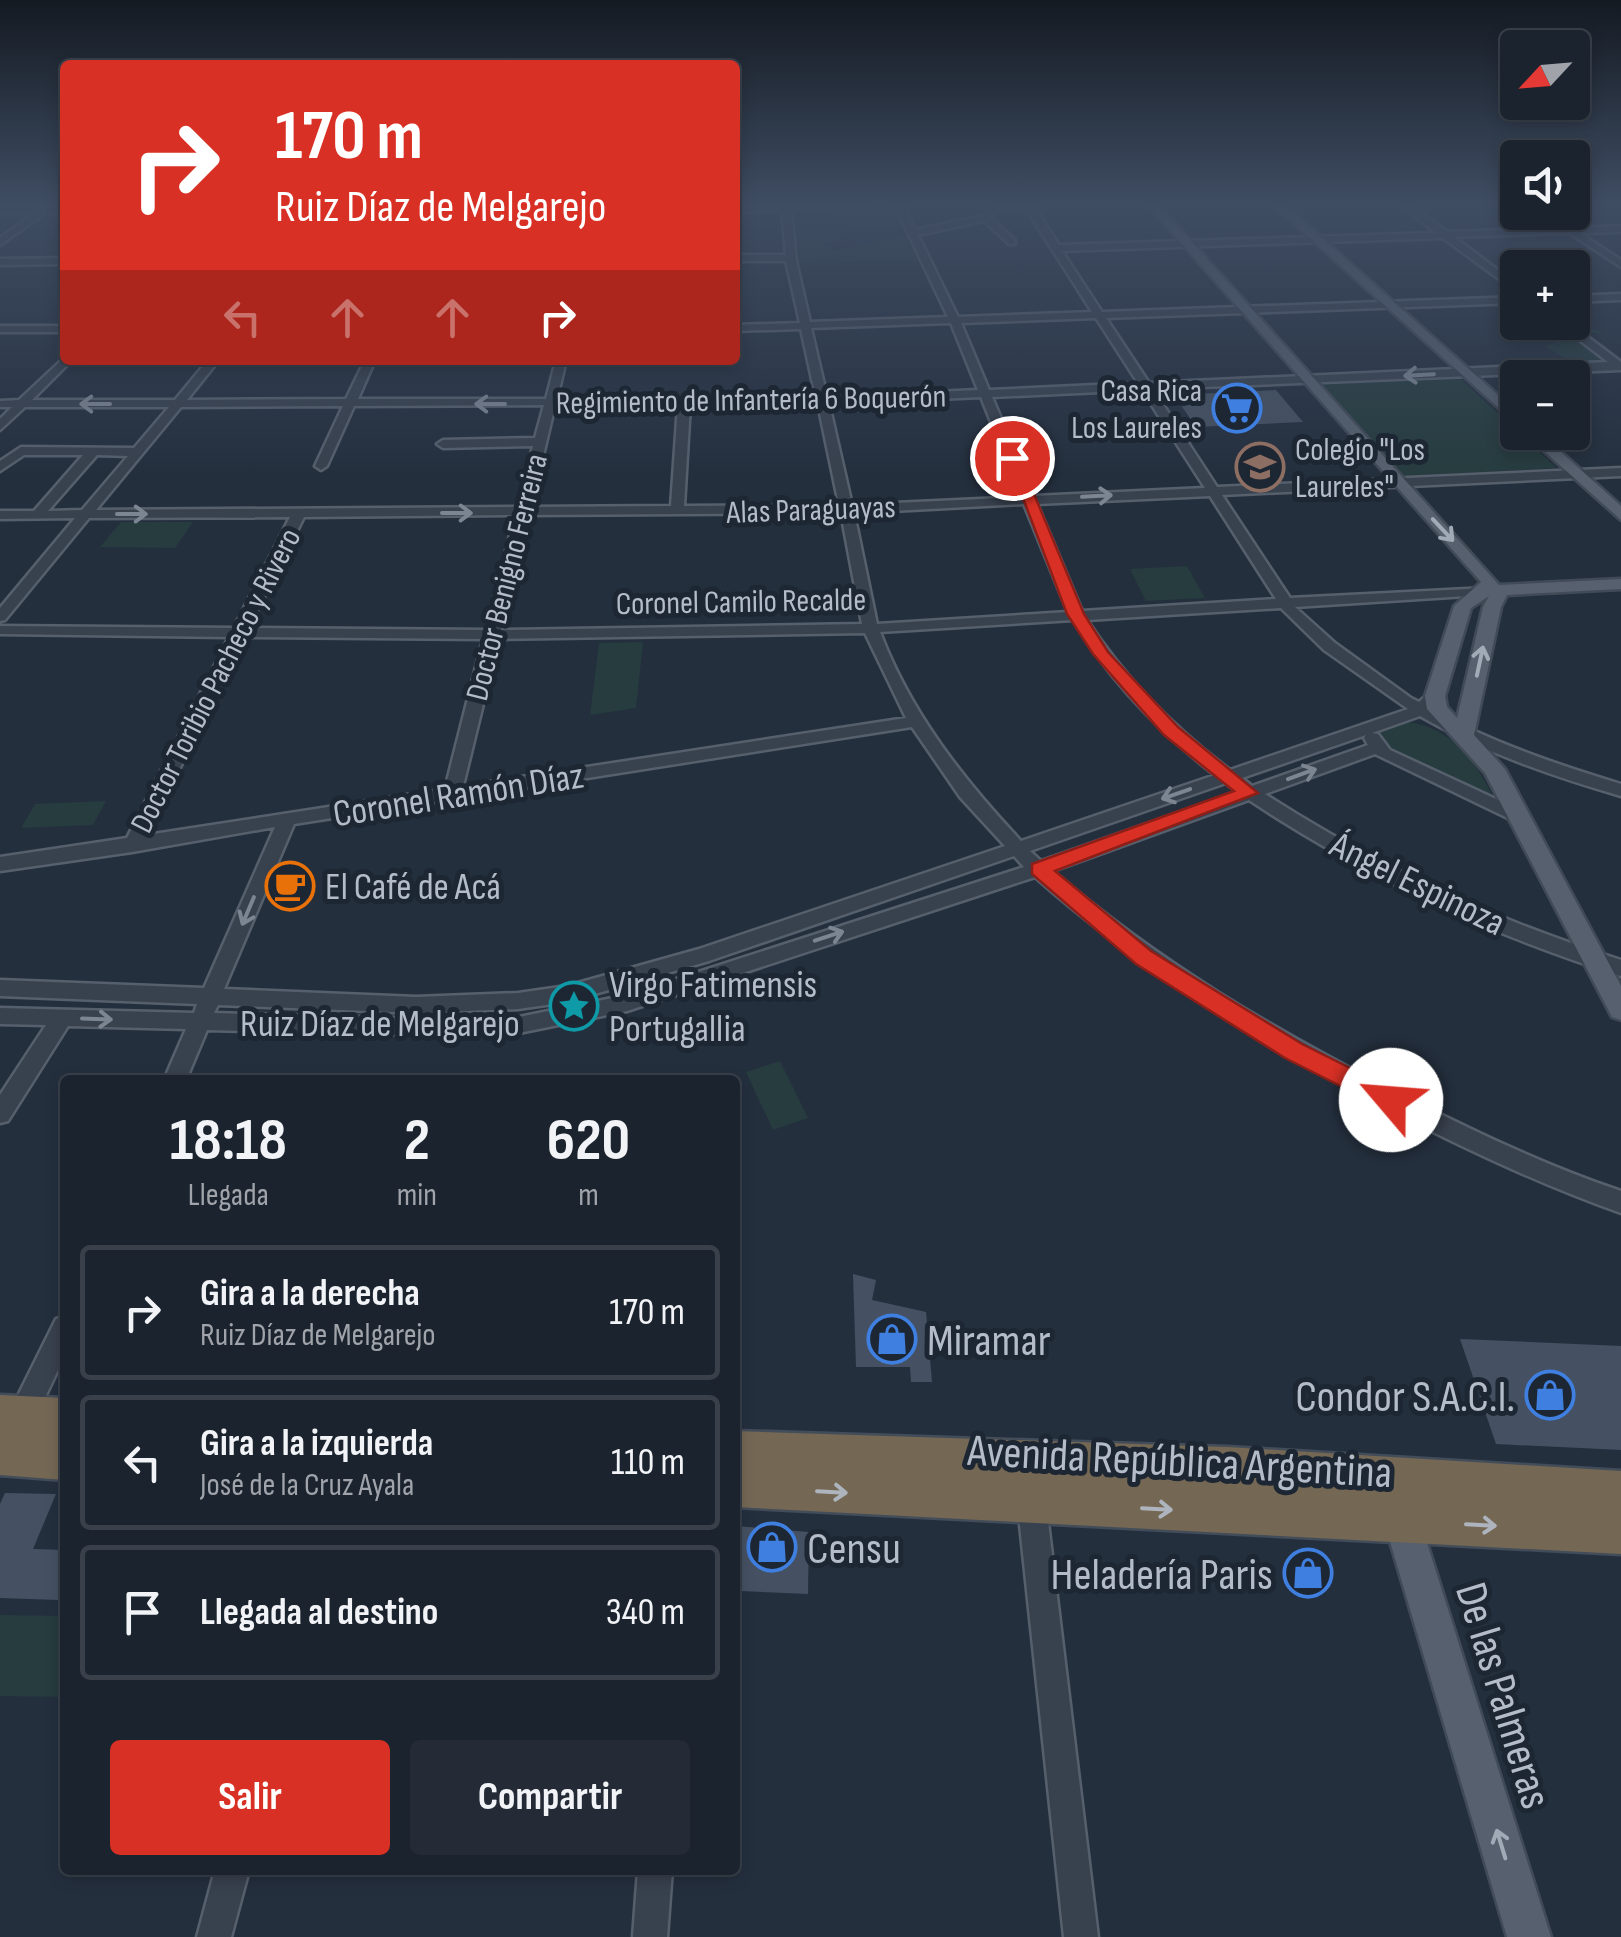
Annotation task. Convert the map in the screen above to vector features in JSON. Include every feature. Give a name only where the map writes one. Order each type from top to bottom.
[{"type":"highway","points":[[12,1416],[60,1418]]},
{"type":"highway","name":"Avenida República Argentina","points":[[740,1452],[1228,1468],[1621,1492]]},
{"type":"highway","points":[[1,1458],[60,1459]]},
{"type":"highway","name":"Avenida República Argentina","points":[[740,1486],[1621,1533]]},
{"type":"main road","points":[[1232,293],[1490,582],[1492,607],[1464,734]]},
{"type":"main road","points":[[1376,293],[1500,406]]},
{"type":"main road","points":[[1550,450],[1621,515]]},
{"type":"main road","name":"Coronel Camilo Recalde","points":[[1491,591],[1621,584]]},
{"type":"main road","points":[[1491,591],[1462,606],[1435,696],[1437,710],[1494,769],[1621,1010]]},
{"type":"main road","name":"De las Palmeras","points":[[1388,1480],[1529,1937]]},
{"type":"street","points":[[799,293],[872,629],[916,722],[940,759],[1039,869],[1144,958],[1293,1051],[1502,1155],[1621,1202]]},
{"type":"street","name":"Ángel Espinoza","points":[[941,293],[1076,614],[1101,654],[1143,704],[1248,793],[1456,905],[1621,968]]},
{"type":"street","points":[[1087,293],[1216,490],[1284,603],[1340,657],[1416,712],[1464,734],[1621,790]]},
{"type":"street","points":[[1590,298],[1621,297]]},
{"type":"street","points":[[740,328],[1500,301]]},
{"type":"street","points":[[0,329],[60,329]]},
{"type":"street","points":[[1586,340],[1620,366]]},
{"type":"street","points":[[0,426],[62,365]]},
{"type":"street","points":[[0,617],[210,365]]},
{"type":"street","points":[[321,466],[368,365]]},
{"type":"street","name":"Doctor Benigno Ferreira","points":[[452,795],[560,365]]},
{"type":"street","name":"Regimiento de Infantería 6 Boquerón","points":[[0,404],[820,401],[1620,366]]},
{"type":"street","points":[[677,512],[684,402]]},
{"type":"street","points":[[443,444],[540,442]]},
{"type":"street","points":[[0,467],[17,452],[138,452]]},
{"type":"street","points":[[37,515],[94,452]]},
{"type":"street","name":"Alas Paraguayas","points":[[0,515],[847,510],[1621,472]]},
{"type":"street","name":"Doctor Toribio Pacheco y Rivero","points":[[132,846],[299,513]]},
{"type":"street","name":"Coronel Camilo Recalde","points":[[0,630],[490,635],[872,629],[1491,591]]},
{"type":"street","name":"Ruiz Díaz de Melgarejo","points":[[0,1016],[468,1028],[519,1025],[579,1014],[1020,848],[1416,712],[1435,696]]},
{"type":"street","name":"Coronel Ramón Díaz","points":[[0,864],[916,722]]},
{"type":"street","points":[[1367,727],[1375,748],[1520,817]]},
{"type":"street","name":"Ruiz Díaz de Melgarejo","points":[[0,988],[475,1003],[567,994],[707,965],[1039,869],[1375,748]]},
{"type":"street","points":[[177,1075],[286,822]]},
{"type":"street","points":[[468,1028],[475,1003]]},
{"type":"street","points":[[0,1114],[62,1018]]},
{"type":"street","points":[[1,1458],[12,1416],[60,1336]]},
{"type":"street","points":[[1027,1460],[1081,1937]]},
{"type":"street","points":[[214,1937],[231,1875]]},
{"type":"street","points":[[650,1937],[655,1875]]},
{"type":"green space","points":[[1590,338],[1608,347],[1595,349],[1605,359],[1590,364],[1590,360],[1569,360],[1546,346]]},
{"type":"green space","points":[[1461,379],[1500,415],[1500,450],[1538,450],[1557,468],[1405,476],[1319,385]]},
{"type":"green space","points":[[121,522],[193,522],[175,548],[100,547]]},
{"type":"green space","points":[[1187,566],[1205,598],[1146,601],[1130,569]]},
{"type":"green space","points":[[643,642],[636,708],[590,715],[599,643]]},
{"type":"green space","points":[[1399,721],[1432,728],[1457,745],[1477,768],[1493,797],[1386,751],[1376,730]]},
{"type":"green space","points":[[106,801],[93,825],[21,828],[35,804]]},
{"type":"green space","points":[[780,1061],[808,1118],[773,1130],[746,1072]]},
{"type":"green space","points":[[0,1615],[60,1616],[60,1697],[0,1696]]},
{"type":"building","name":"Casa Rica Los Laureles","points":[[1276,390],[1303,422],[1196,427],[1174,395]]},
{"type":"building","name":"Miramar","points":[[853,1274],[876,1280],[872,1300],[926,1312],[932,1382],[911,1382],[910,1367],[856,1367]]},
{"type":"building","name":"Condor S.A.C.I.","points":[[1460,1339],[1621,1346],[1621,1450],[1496,1444]]},
{"type":"building","points":[[5,1493],[56,1494],[33,1549],[60,1550],[59,1600],[0,1598],[0,1504]]},
{"type":"building","name":"Censu","points":[[740,1526],[809,1532],[808,1594],[740,1591]]},
{"type":"place","name":"Casa Rica Los Laureles","points":[[1237,408]]},
{"type":"place","name":"Colegio \"Los Laureles\"","points":[[1260,467]]},
{"type":"place","name":"El Café de Acá","points":[[290,886]]},
{"type":"place","name":"Virgo Fatimensis Portugallia","points":[[574,1006]]},
{"type":"place","name":"Miramar","points":[[892,1339]]},
{"type":"place","name":"Condor S.A.C.I.","points":[[1550,1395]]},
{"type":"place","name":"Censu","points":[[772,1547]]},
{"type":"place","name":"Heladería Paris","points":[[1308,1573]]},
{"type":"route","points":[[1012,458],[1076,614],[1101,654],[1171,731],[1248,793],[1039,869],[1144,958],[1293,1051],[1391,1100]]}]
